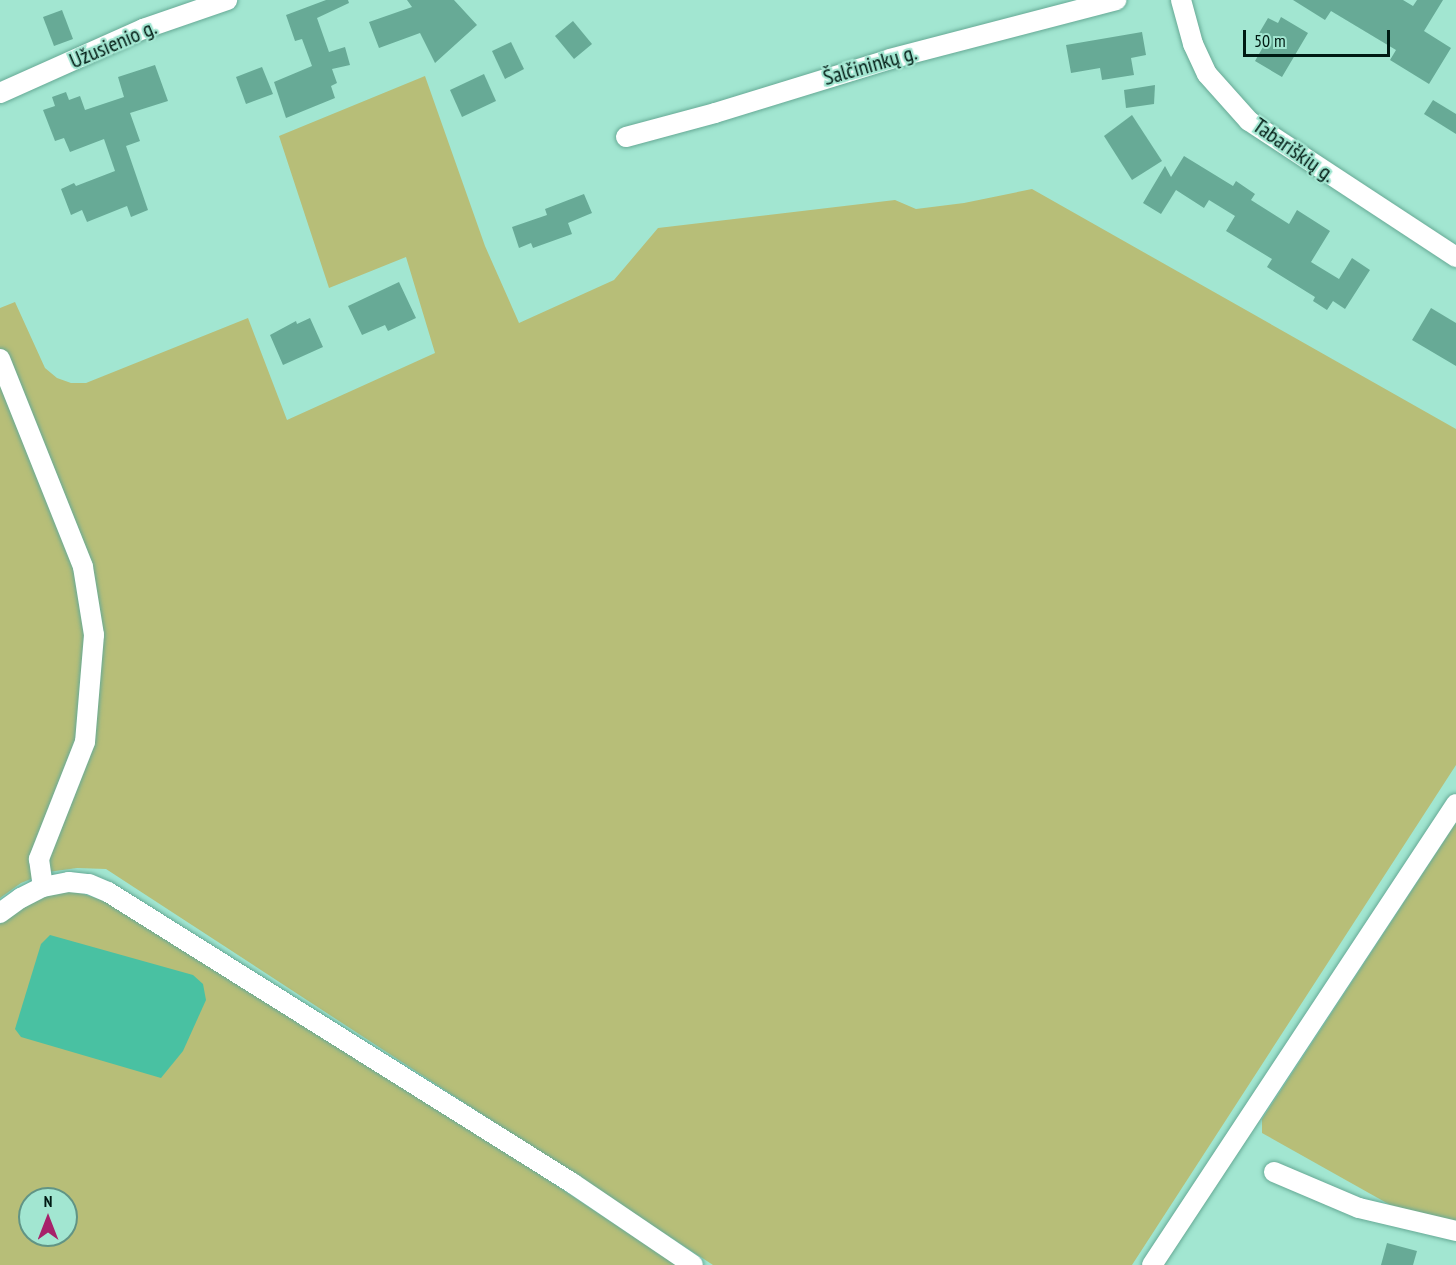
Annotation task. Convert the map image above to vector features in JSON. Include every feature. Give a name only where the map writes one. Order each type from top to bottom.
[{"type":"street","name":"Užusienio g.","points":[[0,93],[143,29],[227,0]]},
{"type":"street","name":"Šalčininkų g.","points":[[626,137],[715,113],[879,62],[1116,0]]},
{"type":"street","name":"Tabariškių g.","points":[[1181,0],[1193,44],[1207,74],[1249,121],[1456,258]]},
{"type":"street","points":[[0,359],[83,567],[94,635],[85,742],[39,859],[43,887]]},
{"type":"street","points":[[1152,1265],[1456,804]]},
{"type":"street","points":[[0,913],[21,898],[43,887],[69,882],[89,884],[108,892],[572,1183],[693,1265]]},
{"type":"street","points":[[1274,1172],[1359,1208],[1456,1232]]},
{"type":"shaded area","points":[[425,76],[485,246],[519,323],[614,280],[658,228],[895,200],[916,209],[964,203],[1032,189],[1456,429],[1456,765],[1132,1265],[713,1265],[106,869],[77,868],[48,872],[21,883],[0,898],[0,308],[15,302],[45,368],[57,378],[71,383],[86,383],[248,318],[287,420],[435,353],[406,257],[329,288],[279,136]]},
{"type":"shaded area","points":[[1456,823],[1456,1222],[1401,1211],[1262,1133],[1262,1119]]},
{"type":"shaded area","points":[[74,891],[105,901],[527,1166],[676,1265],[0,1265],[0,924],[25,903],[50,894]]},
{"type":"shaded area","points":[[50,935],[193,975],[203,984],[206,1000],[183,1051],[161,1078],[21,1037],[15,1029],[41,944]]},
{"type":"building","points":[[326,0],[348,0],[349,3],[317,18],[329,52],[345,47],[350,65],[332,69],[337,83],[331,86],[335,98],[286,118],[274,82],[312,66],[302,39],[295,41],[286,15]]},
{"type":"building","points":[[407,0],[454,0],[477,25],[435,63],[420,33],[379,48],[369,22],[412,7]]},
{"type":"building","points":[[1293,0],[1403,0],[1413,6],[1417,0],[1443,0],[1424,31],[1451,48],[1429,84],[1390,60],[1396,50],[1331,11],[1325,20]]},
{"type":"building","points":[[62,10],[73,39],[54,46],[43,17]]},
{"type":"building","points":[[1281,17],[1308,33],[1282,77],[1255,61],[1267,40],[1258,35],[1268,18],[1278,23]]},
{"type":"building","points":[[573,21],[592,44],[574,59],[555,36]]},
{"type":"building","points":[[1142,32],[1146,55],[1131,58],[1134,75],[1102,80],[1100,68],[1071,73],[1066,45]]},
{"type":"building","points":[[511,42],[524,69],[505,79],[492,51]]},
{"type":"building","points":[[155,65],[168,101],[130,113],[140,141],[126,146],[148,210],[131,217],[127,206],[87,222],[82,210],[71,215],[61,189],[74,183],[76,186],[115,171],[104,139],[70,152],[64,138],[55,141],[43,110],[55,106],[52,97],[66,92],[69,100],[80,96],[85,110],[124,97],[118,77]]},
{"type":"building","points":[[262,67],[273,94],[246,104],[236,77]]},
{"type":"building","points":[[484,74],[496,101],[462,117],[450,90]]},
{"type":"building","points":[[1155,85],[1154,104],[1126,108],[1124,90]]},
{"type":"building","points":[[1433,100],[1456,114],[1456,134],[1424,114]]},
{"type":"building","points":[[1132,115],[1162,161],[1132,180],[1104,136]]},
{"type":"building","points":[[1184,156],[1233,186],[1236,181],[1255,194],[1251,200],[1289,224],[1297,210],[1330,231],[1311,262],[1339,279],[1352,258],[1370,270],[1345,309],[1333,301],[1327,310],[1313,301],[1315,297],[1267,267],[1272,259],[1226,231],[1235,216],[1209,200],[1204,208],[1176,190],[1161,214],[1143,203],[1165,166],[1171,177]]},
{"type":"building","points":[[584,194],[592,213],[568,223],[572,234],[533,248],[531,243],[519,248],[512,227],[547,215],[545,209]]},
{"type":"building","points":[[399,282],[416,318],[388,331],[385,325],[362,335],[348,306]]},
{"type":"building","points":[[1431,308],[1456,323],[1456,366],[1412,340]]},
{"type":"building","points":[[310,318],[323,347],[283,365],[270,335],[296,321],[297,324]]},
{"type":"building","points":[[1387,1243],[1417,1251],[1413,1265],[1381,1265]]}]
